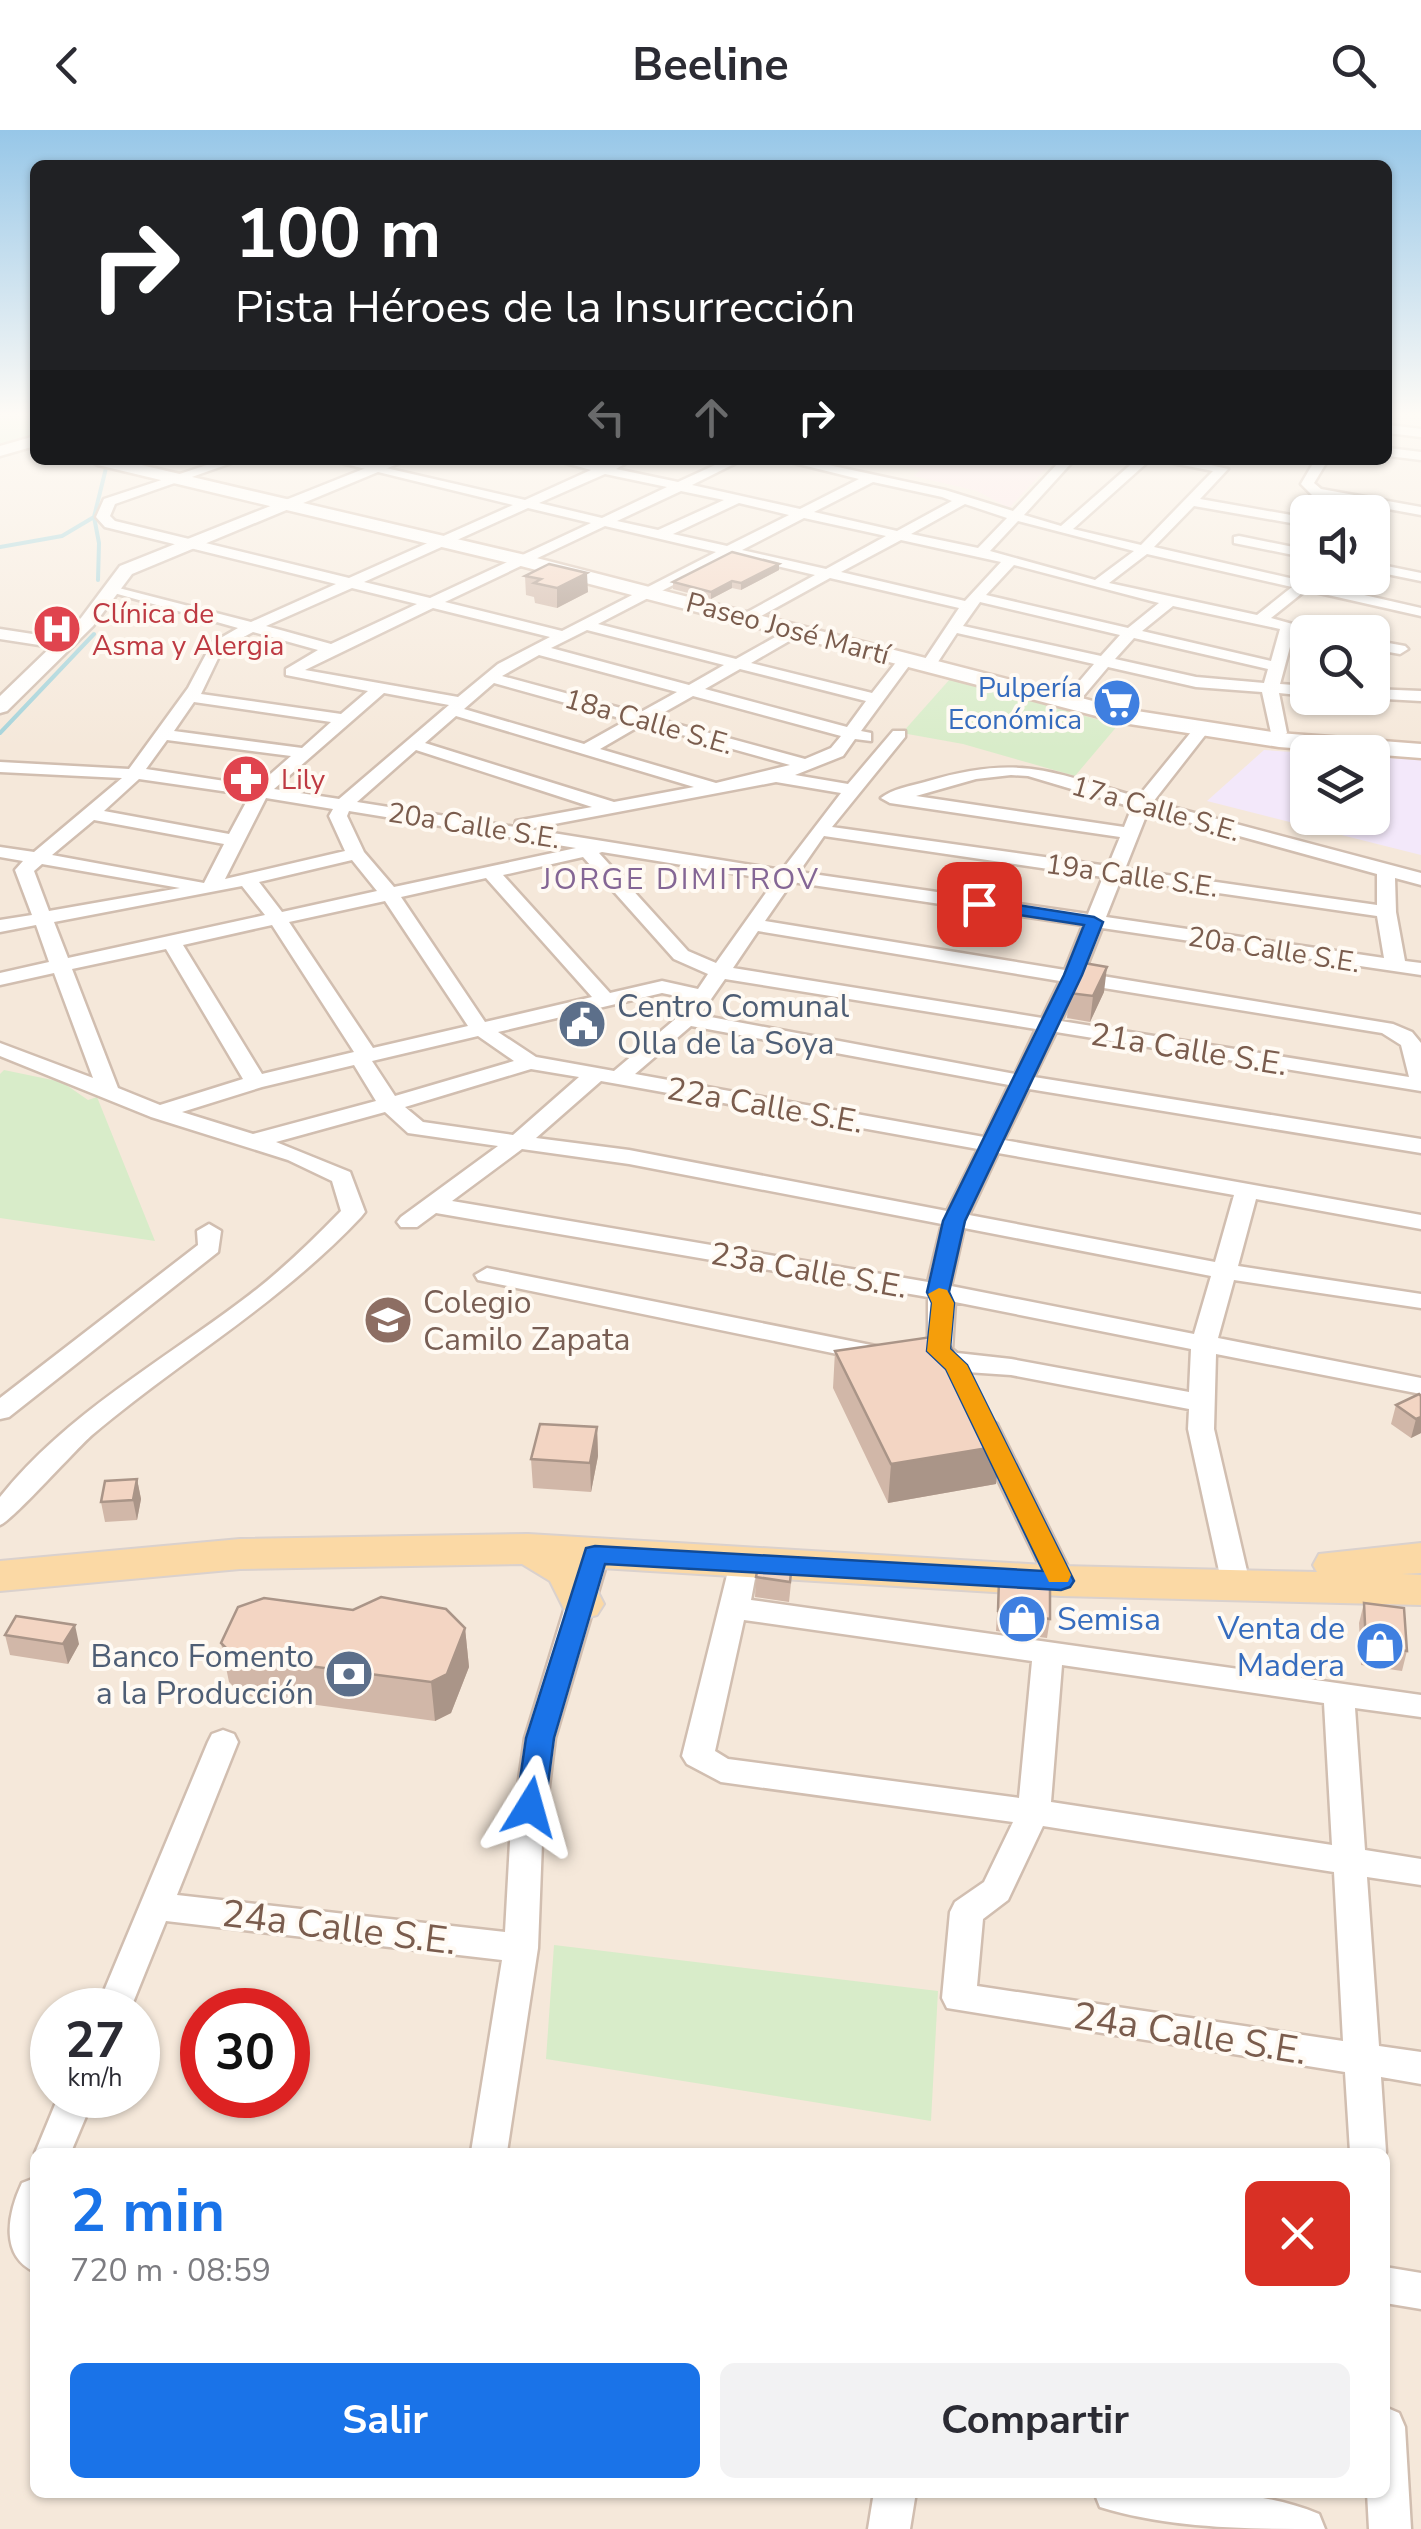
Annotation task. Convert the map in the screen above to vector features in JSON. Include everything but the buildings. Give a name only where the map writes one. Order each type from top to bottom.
[{"type":"main road","name":"Paseo José Martí","points":[[378,525],[798,630],[1069,703],[1211,730],[1418,745]]},
{"type":"main road","name":"Paseo José Martí","points":[[1211,730],[1418,745]]},
{"type":"main road","points":[[7,1582],[240,1554],[528,1549],[1077,1581],[1421,1590]]},
{"type":"main road","points":[[528,1549],[562,1568],[573,1581],[582,1604]]},
{"type":"main road","points":[[1077,1581],[1421,1558]]},
{"type":"street","points":[[114,525],[562,636]]},
{"type":"street","points":[[0,707],[65,644],[126,570],[237,525]]},
{"type":"street","points":[[109,1092],[24,870],[133,774],[190,698],[217,646],[248,626],[477,525]]},
{"type":"street","points":[[595,525],[332,649],[292,672],[459,707],[715,788]]},
{"type":"street","points":[[613,525],[826,574],[1274,666]]},
{"type":"street","points":[[660,536],[684,525]]},
{"type":"street","points":[[343,805],[490,677],[581,624],[776,525]]},
{"type":"street","points":[[854,525],[1288,627],[1270,690],[1279,733]]},
{"type":"street","points":[[749,618],[918,525]]},
{"type":"street","points":[[981,553],[1007,525]]},
{"type":"street","points":[[1040,525],[1290,582]]},
{"type":"street","points":[[1063,532],[1071,525]]},
{"type":"street","points":[[1097,585],[1170,525]]},
{"type":"street","points":[[1216,565],[1253,525]]},
{"type":"street","points":[[1240,540],[1290,550]]},
{"type":"street","points":[[928,665],[972,602],[1011,560]]},
{"type":"street","points":[[1390,571],[1421,577]]},
{"type":"street","points":[[1069,703],[1129,634],[1202,585]]},
{"type":"street","points":[[112,588],[332,649]]},
{"type":"street","points":[[1258,620],[1291,595]]},
{"type":"street","points":[[1347,595],[1421,612]]},
{"type":"street","points":[[581,624],[876,699]]},
{"type":"street","points":[[953,628],[1196,682],[1290,691]]},
{"type":"street","points":[[587,749],[798,630]]},
{"type":"street","points":[[0,634],[65,644]]},
{"type":"street","points":[[1390,647],[1400,649]]},
{"type":"street","points":[[409,1222],[687,1019],[819,830],[842,809],[893,739],[850,733],[536,650]]},
{"type":"street","points":[[502,829],[776,776],[807,765],[836,752],[906,659]]},
{"type":"street","name":"18a Calle S.E.","points":[[490,677],[807,765]]},
{"type":"street","points":[[211,888],[260,792],[381,688]]},
{"type":"street","points":[[1390,695],[1421,696]]},
{"type":"street","points":[[190,698],[342,720]]},
{"type":"street","points":[[1077,1581],[956,1365],[939,1351],[943,1303],[938,1292],[954,1221],[1073,975],[1142,804],[1211,730]]},
{"type":"street","points":[[163,734],[304,753]]},
{"type":"street","points":[[416,745],[613,808]]},
{"type":"street","name":"20a Calle S.E.","points":[[0,767],[133,774],[260,792],[786,876],[1421,969]]},
{"type":"street","name":"17a Calle S.E.","points":[[890,798],[1008,769],[1028,771],[1421,879]]},
{"type":"street","points":[[776,776],[850,794],[1130,833]]},
{"type":"street","name":"22a Calle S.E.","points":[[343,805],[338,816],[356,854],[390,894],[480,1028],[530,1062],[1421,1222]]},
{"type":"street","points":[[90,814],[236,840]]},
{"type":"street","name":"19a Calle S.E.","points":[[819,830],[1386,912]]},
{"type":"street","points":[[0,980],[610,846]]},
{"type":"street","name":"21a Calle S.E.","points":[[587,851],[681,954],[720,972],[1047,1028],[1421,1084]]},
{"type":"street","points":[[0,852],[211,888]]},
{"type":"street","points":[[0,926],[211,888],[356,854]]},
{"type":"street","points":[[1386,871],[1386,912],[1396,967]]},
{"type":"street","points":[[490,872],[605,1000]]},
{"type":"street","points":[[247,880],[278,919],[390,1105],[416,1128],[629,1157],[954,1221],[1421,1301]]},
{"type":"street","points":[[754,925],[1073,975],[1406,1034],[1412,1040],[1421,1084]]},
{"type":"street","points":[[172,942],[256,1082]]},
{"type":"street","points":[[159,1112],[256,1082],[605,1000],[662,988],[704,996]]},
{"type":"street","points":[[687,1019],[1020,1081],[1421,1146]]},
{"type":"street","points":[[0,1049],[159,1112],[296,1155],[342,1177],[353,1212],[309,1260],[253,1305],[116,1402],[16,1493],[0,1516]]},
{"type":"street","points":[[253,1142],[530,1062]]},
{"type":"street","points":[[1233,1571],[1200,1428],[1204,1344],[1247,1191]]},
{"type":"street","name":"23a Calle S.E.","points":[[432,1205],[938,1292],[1421,1386]]},
{"type":"street","points":[[0,1410],[210,1247],[208,1231]]},
{"type":"street","points":[[487,1275],[742,1330],[1202,1403]]},
{"type":"street","points":[[490,2148],[521,1948],[526,1842],[540,1738],[595,1555]]},
{"type":"street","points":[[744,1564],[736,1608],[724,1631],[698,1756],[721,1770],[1034,1812],[1421,1872]]},
{"type":"street","points":[[736,1608],[1421,1706]]},
{"type":"street","points":[[1034,1812],[1048,1651]]},
{"type":"street","points":[[1340,1694],[1347,1861],[1368,2148]]},
{"type":"street","points":[[123,1988],[223,1742]]},
{"type":"street","name":"24a Calle S.E.","points":[[1034,1812],[996,1891],[967,1912],[959,1998],[1421,2068]]},
{"type":"street","name":"24a Calle S.E.","points":[[158,1906],[521,1948]]},
{"type":"street","points":[[55,2148],[68,2118]]},
{"type":"street","points":[[30,2207],[25,2219],[30,2246]]},
{"type":"street","points":[[1390,2286],[1421,2291]]},
{"type":"street","points":[[889,2529],[894,2498]]},
{"type":"street","points":[[1146,2498],[1304,2529]]},
{"type":"street","points":[[1388,2498],[1390,2529]]},
{"type":"shaded area","points":[[0,525],[1290,525],[1290,595],[1390,595],[1390,525],[1421,525],[1421,2529],[0,2529]]},
{"type":"shaded area","points":[[1264,750],[1290,752],[1290,822],[1207,801]]},
{"type":"shaded area","points":[[1390,758],[1421,760],[1421,855],[1342,835],[1390,835]]},
{"type":"green space","points":[[950,679],[1118,725],[1075,776],[963,744],[902,733]]},
{"type":"green space","points":[[4,1070],[62,1082],[88,1100],[97,1097],[155,1241],[0,1218],[0,1074]]},
{"type":"green space","points":[[554,1945],[938,1991],[931,2121],[546,2059]]},
{"type":"waterway","points":[[0,547],[62,536],[81,525]]},
{"type":"waterway","points":[[96,525],[98,580]]},
{"type":"waterway","points":[[0,733],[94,634]]},
{"type":"slow traffic","points":[[939,1294],[943,1303],[939,1351],[956,1365],[1059,1575]]},
{"type":"place","name":"Clínica de Asma y Alergia","points":[[57,629]]},
{"type":"place","name":"Pulpería Económica","points":[[1117,703]]},
{"type":"place","name":"Lily","points":[[246,779]]},
{"type":"place","name":"Centro Comunal Olla de la Soya","points":[[582,1024]]},
{"type":"place","name":"Colegio Camilo Zapata","points":[[388,1320]]},
{"type":"place","name":"Semisa","points":[[1022,1619]]},
{"type":"place","name":"Venta de Madera","points":[[1380,1646]]},
{"type":"place","name":"Banco Fomento a la Producción","points":[[349,1674]]},
{"type":"district","name":"JORGE DIMITROV","points":[[681,879]]},
{"type":"route","points":[[530,1807],[540,1738],[595,1555],[1061,1581],[956,1365],[939,1351],[943,1303],[938,1292],[954,1221],[1073,975],[1094,922],[979,904]]}]
